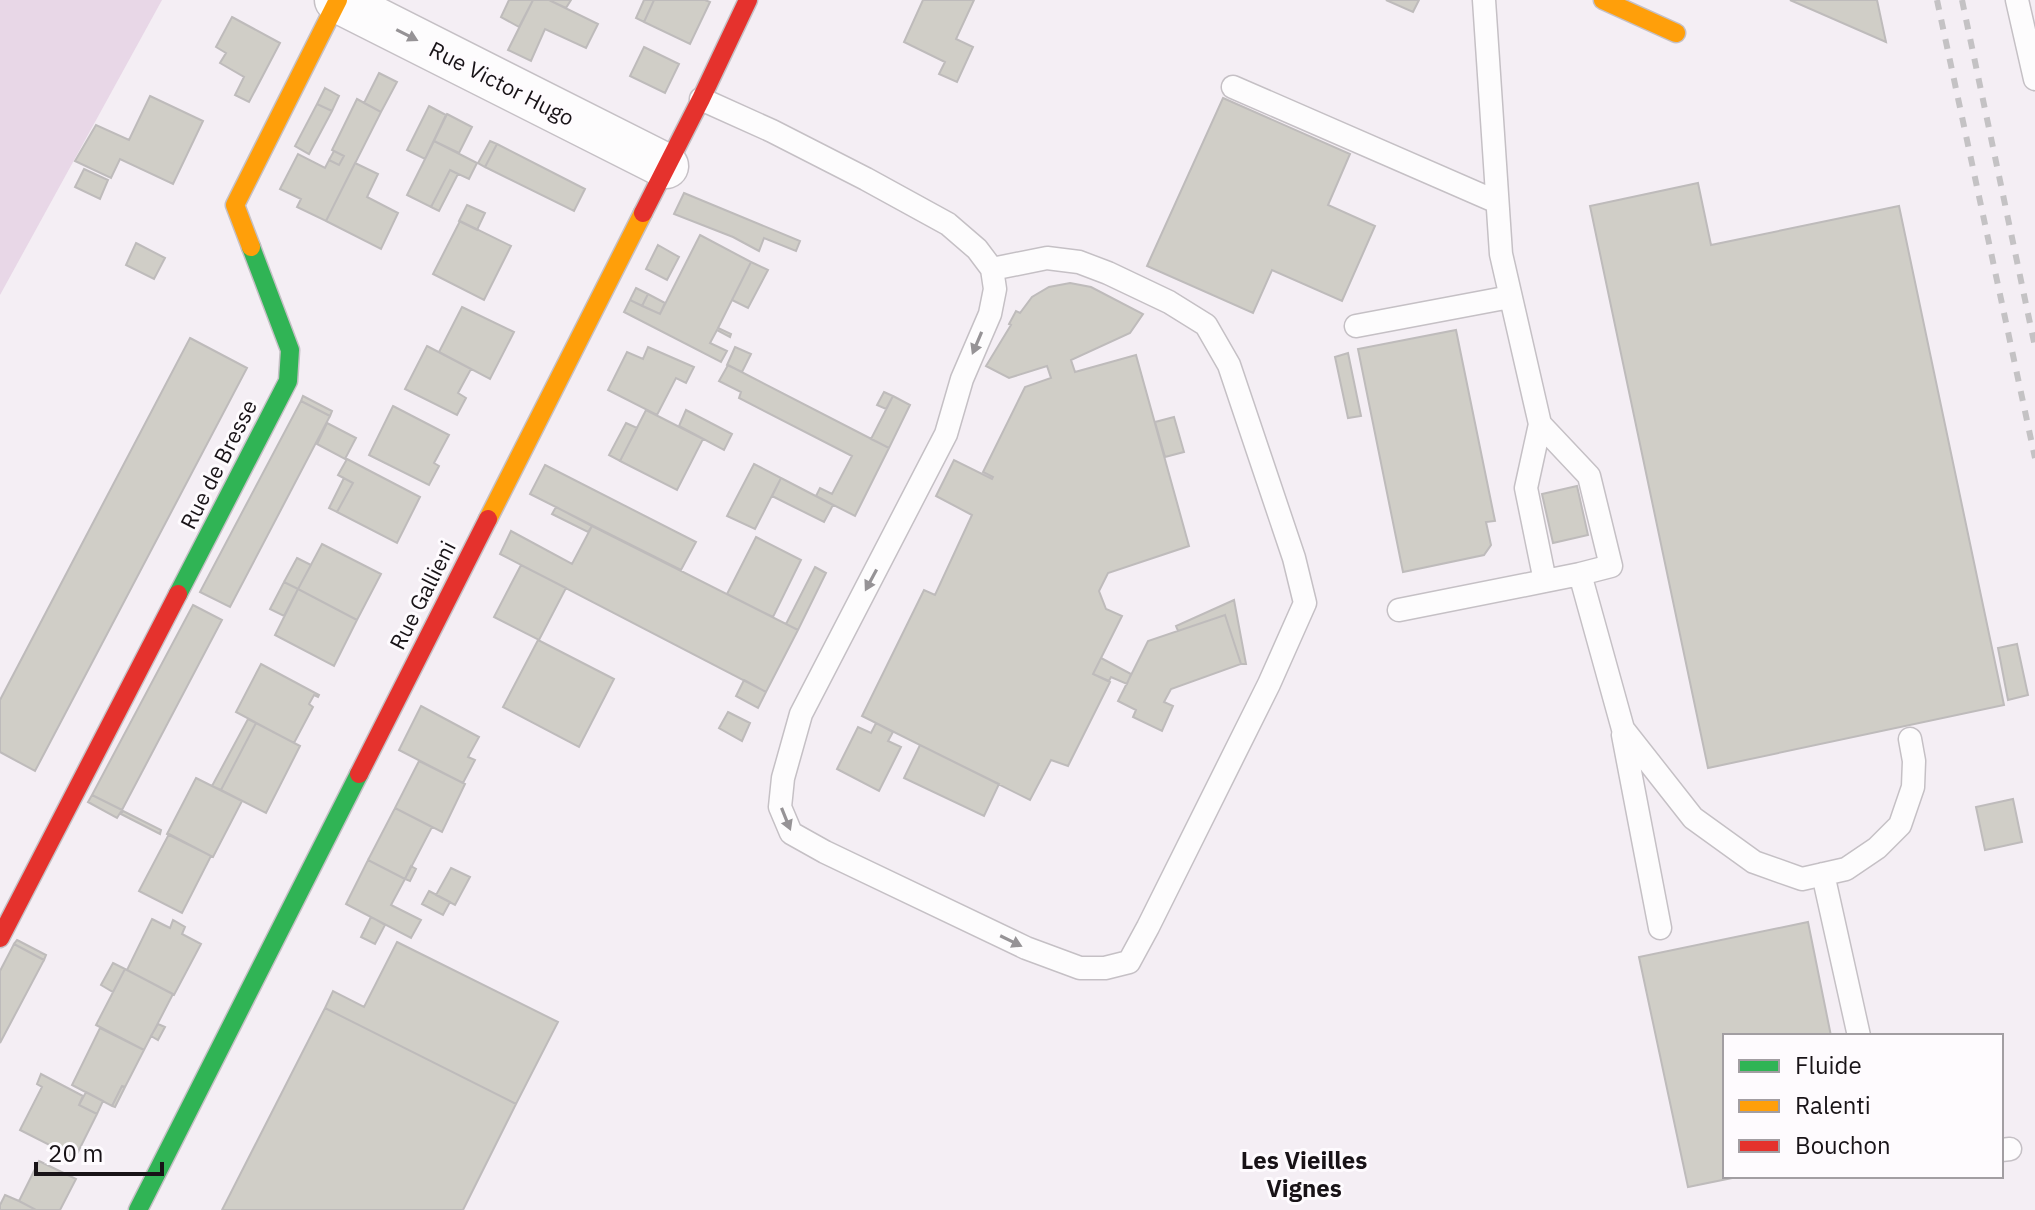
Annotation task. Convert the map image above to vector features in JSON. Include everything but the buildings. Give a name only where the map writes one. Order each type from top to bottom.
[{"type":"street","name":"Rue Victor Hugo","points":[[338,0],[666,166]]},
{"type":"street","name":"Rue de Bresse","points":[[0,938],[288,381],[290,350],[235,205],[338,0]]},
{"type":"street","name":"Rue Gallieni","points":[[138,1210],[701,99],[748,0]]},
{"type":"street","points":[[1603,0],[1676,33]]},
{"type":"lane","points":[[1484,0],[1501,254],[1540,424],[1526,488],[1545,581]]},
{"type":"lane","points":[[2017,0],[2035,79]]},
{"type":"lane","points":[[1233,87],[1497,202]]},
{"type":"lane","points":[[701,99],[772,131],[948,224],[977,249],[992,269],[995,289],[990,314],[962,379],[946,434],[801,714],[783,778],[780,807],[791,833],[1026,948],[1080,968],[1105,968],[1129,962],[1269,684],[1305,603],[1294,558],[1229,365],[1206,325],[1169,302],[1079,262],[1047,258],[992,269]]},
{"type":"lane","points":[[1356,326],[1510,297]]},
{"type":"lane","points":[[1399,610],[1611,566],[1589,476],[1540,424]]},
{"type":"lane","points":[[1580,574],[1623,729],[1660,928]]},
{"type":"lane","points":[[1623,729],[1693,818],[1754,862],[1802,879],[1846,869],[1877,848],[1900,825],[1913,787],[1914,761],[1910,739]]},
{"type":"lane","points":[[1823,874],[1859,1034]]},
{"type":"shaded area","points":[[0,0],[162,0],[0,295]]},
{"type":"railway","points":[[1937,0],[2035,458]]},
{"type":"railway","points":[[1962,0],[2035,347]]},
{"type":"traffic: fast","points":[[178,594],[288,381],[290,350],[251,247]]},
{"type":"traffic: fast","points":[[138,1210],[359,774]]},
{"type":"traffic: slow","points":[[251,247],[235,205],[338,0]]},
{"type":"traffic: slow","points":[[1603,0],[1676,33]]},
{"type":"traffic: slow","points":[[488,519],[643,213]]},
{"type":"traffic: jam","points":[[643,213],[748,0]]},
{"type":"traffic: jam","points":[[359,774],[488,519]]},
{"type":"traffic: jam","points":[[0,938],[178,594]]},
{"type":"district","name":"Les Vieilles Vignes","points":[[1304,1174]]}]
